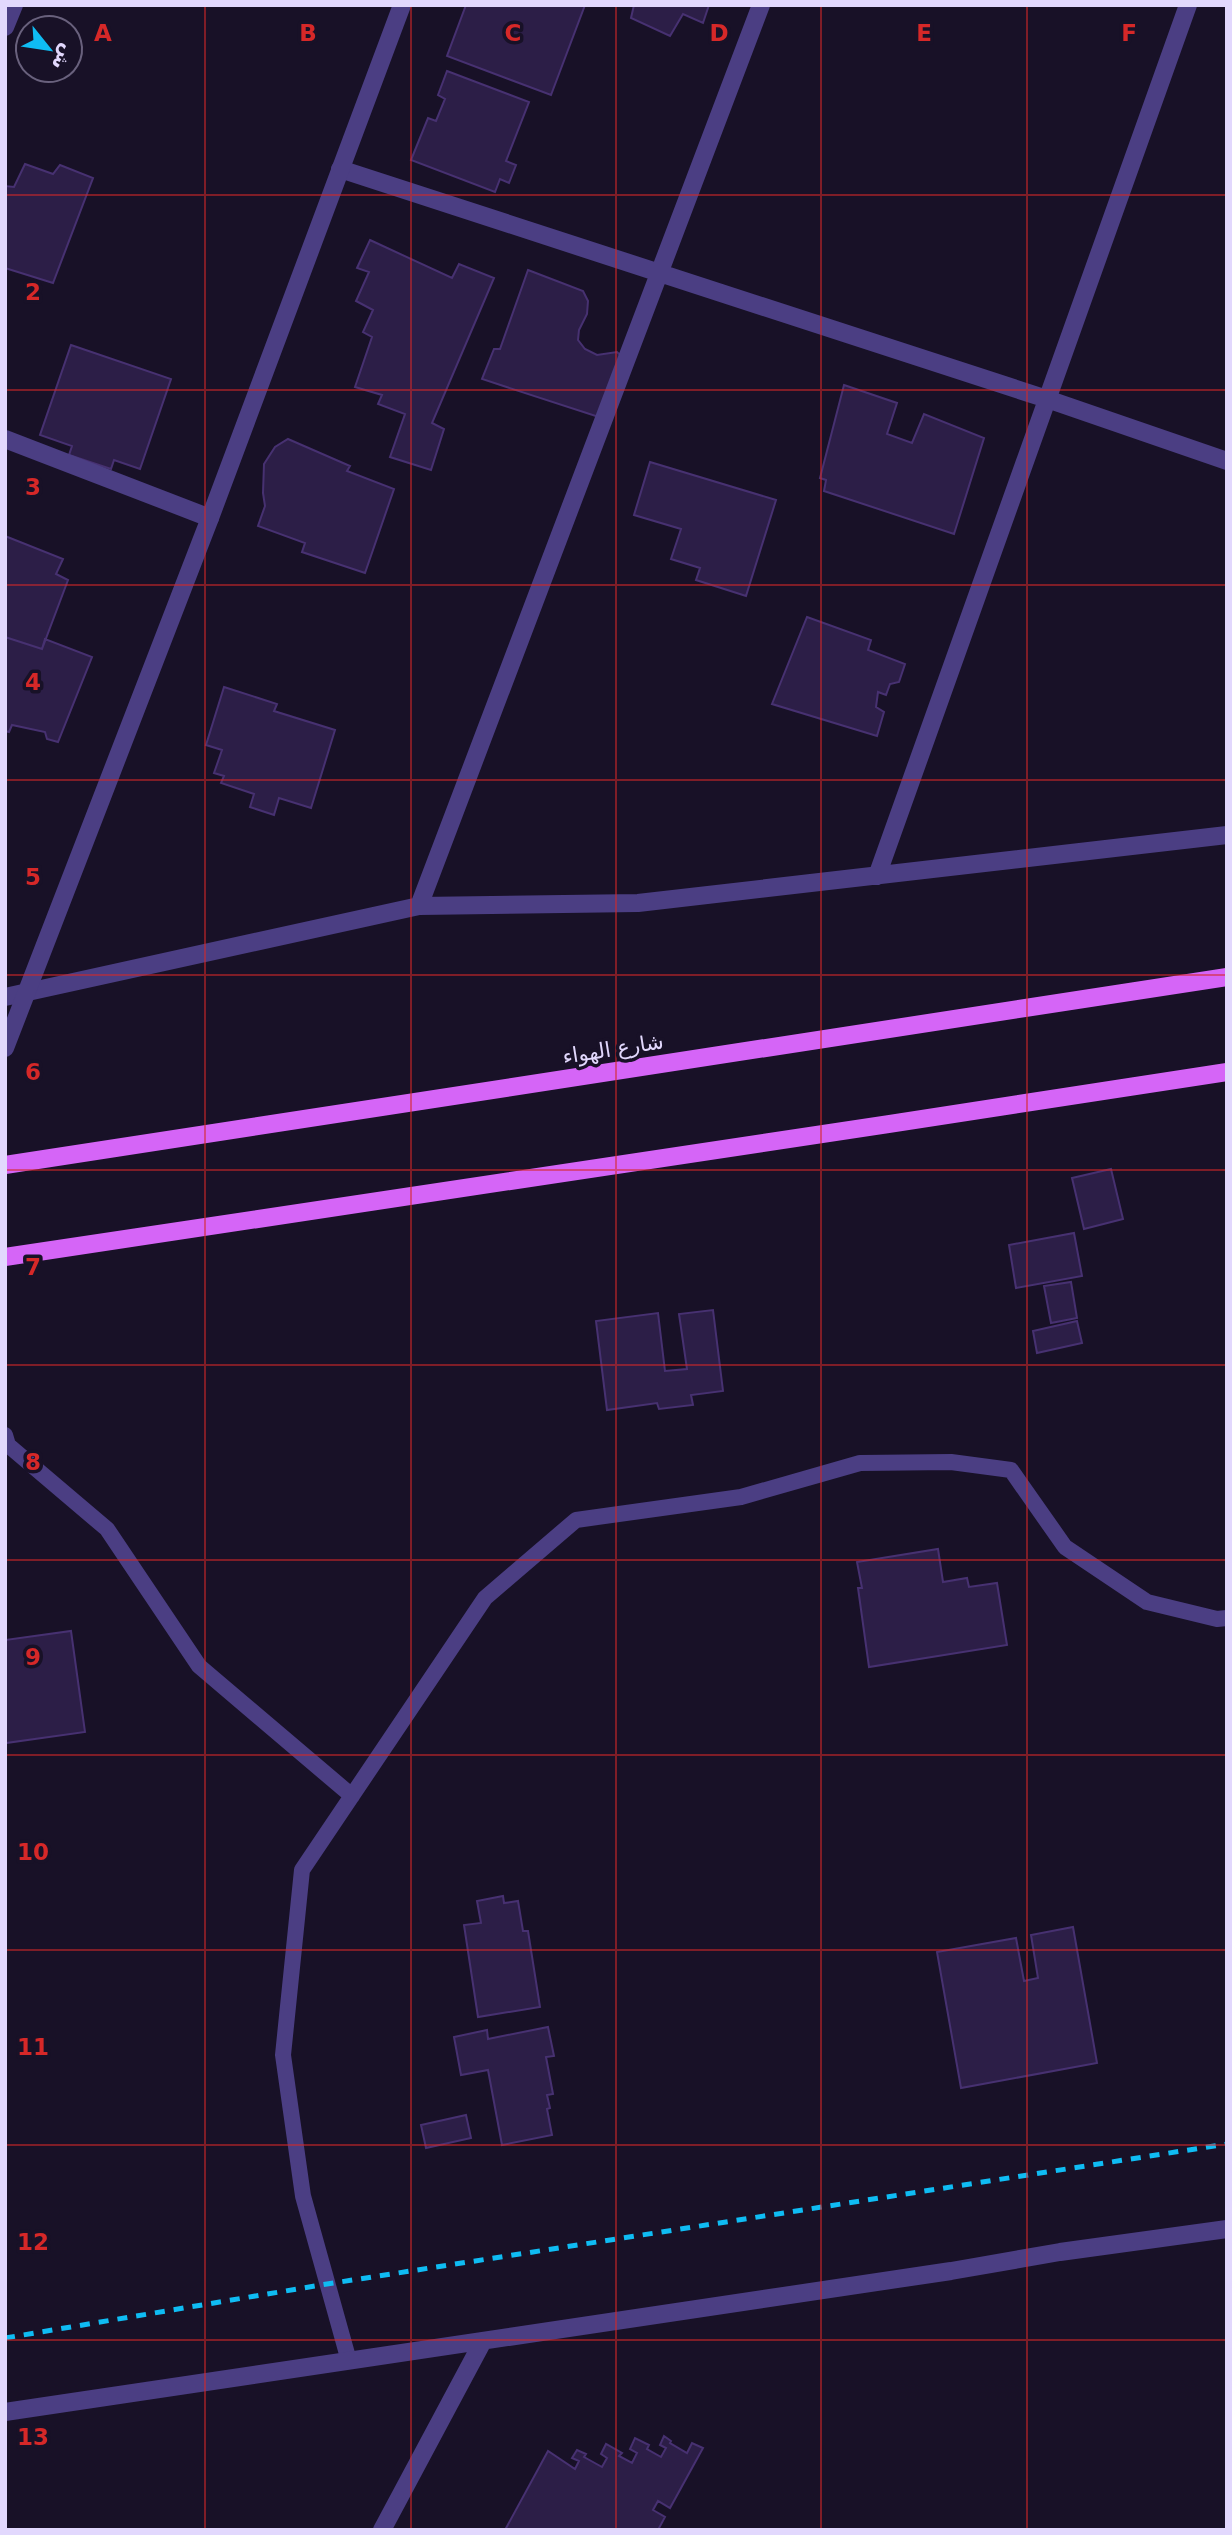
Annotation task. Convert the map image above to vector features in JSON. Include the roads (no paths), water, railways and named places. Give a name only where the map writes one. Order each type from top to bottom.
[{"type":"main road","name":"شارع الهواء","points":[[5,1166],[1227,977]]},
{"type":"main road","points":[[5,1257],[1227,1072]]},
{"type":"street","points":[[5,27],[13,5]]},
{"type":"street","points":[[5,1048],[210,518],[402,5]]},
{"type":"street","points":[[419,905],[761,5]]},
{"type":"street","points":[[877,876],[1188,5]]},
{"type":"street","points":[[340,169],[1227,461]]},
{"type":"street","points":[[5,439],[210,518]]},
{"type":"street","points":[[5,997],[419,905],[638,903],[1227,835]]},
{"type":"street","points":[[5,2412],[1227,2229]]},
{"type":"street","points":[[382,2530],[482,2341]]},
{"type":"lane","points":[[5,1435],[8,1445],[107,1528],[199,1666],[352,1796]]},
{"type":"lane","points":[[349,2361],[303,2196],[283,2054],[302,1870],[485,1598],[576,1520],[741,1497],[860,1463],[951,1462],[1011,1470],[1065,1547],[1147,1602],[1217,1619],[1227,1618]]},
{"type":"railway","points":[[5,2338],[327,2284],[1227,2144]]}]
